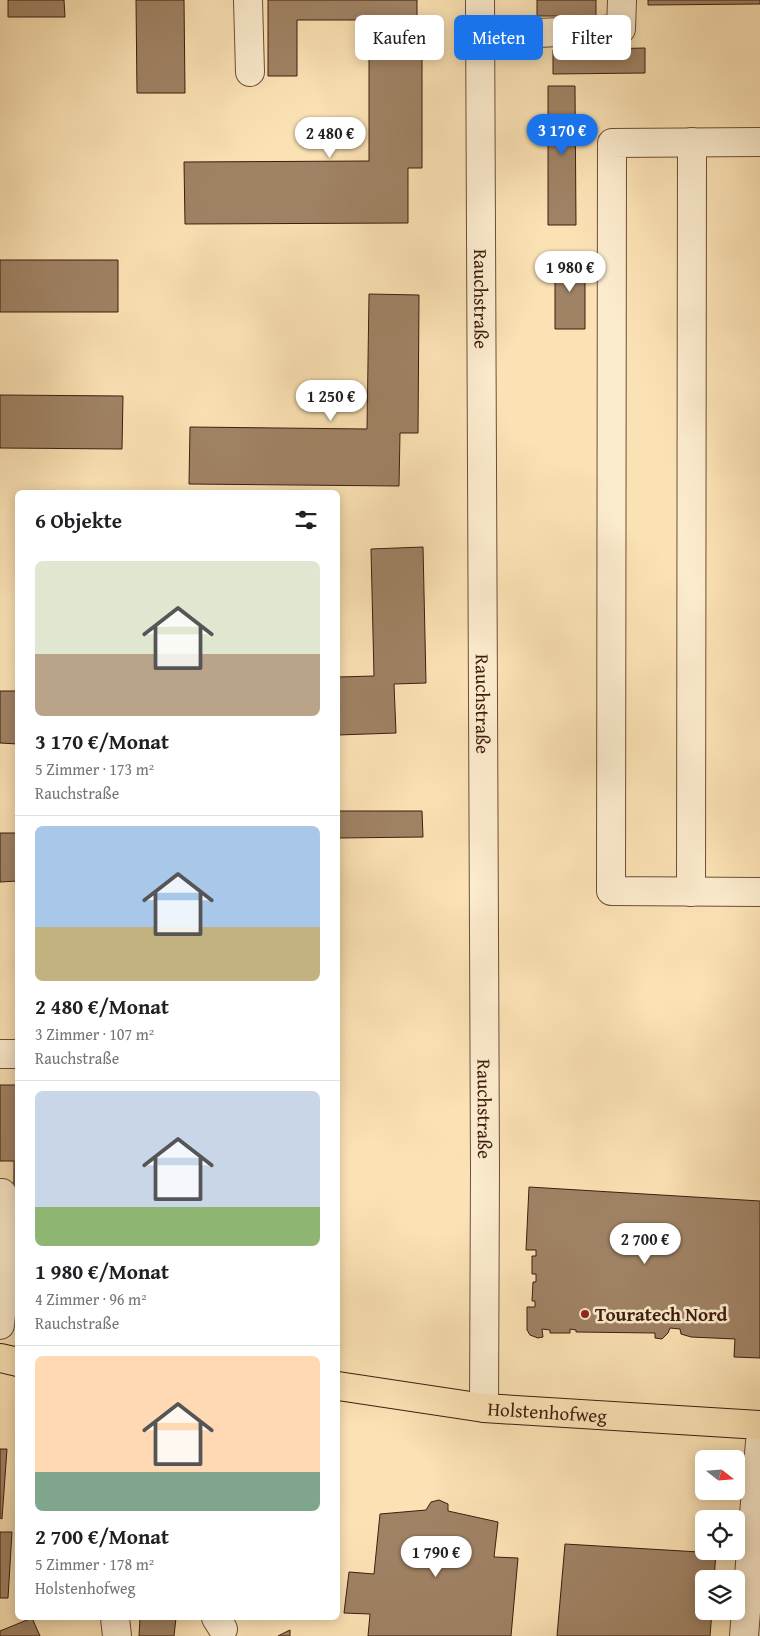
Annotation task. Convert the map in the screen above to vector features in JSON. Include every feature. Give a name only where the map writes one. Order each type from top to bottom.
[{"type":"main road","points":[[0,1358],[15,1361]]},
{"type":"main road","points":[[0,1374],[15,1372]]},
{"type":"main road","name":"Holstenhofweg","points":[[340,1386],[484,1408],[760,1426]]},
{"type":"street","points":[[248,0],[250,72]]},
{"type":"street","name":"Rauchstraße","points":[[480,0],[480,15]]},
{"type":"street","points":[[543,33],[621,30],[622,0]]},
{"type":"street","name":"Rauchstraße","points":[[479,60],[482,257],[484,1408]]},
{"type":"street","points":[[691,892],[692,142]]},
{"type":"street","points":[[760,142],[612,143],[611,891],[760,892]]},
{"type":"street","points":[[0,1054],[15,1054]]},
{"type":"street","points":[[0,1194],[2,1193],[4,1252],[3,1300],[0,1325]]},
{"type":"street","points":[[744,1636],[760,1442]]},
{"type":"street","points":[[115,1620],[117,1636]]},
{"type":"building","points":[[8,0],[64,0],[65,17],[8,17]]},
{"type":"building","points":[[136,0],[184,0],[185,93],[137,93]]},
{"type":"building","points":[[268,0],[417,0],[417,15],[355,15],[355,20],[297,20],[297,76],[268,76]]},
{"type":"building","points":[[537,0],[596,0],[596,15],[537,15]]},
{"type":"building","points":[[648,0],[760,0],[760,4],[648,5]]},
{"type":"building","points":[[631,48],[645,48],[645,73],[553,74],[553,60],[631,60]]},
{"type":"building","points":[[369,60],[422,60],[422,168],[408,168],[408,223],[185,224],[184,162],[369,161]]},
{"type":"building","points":[[548,86],[575,86],[576,225],[548,225]]},
{"type":"building","points":[[555,257],[585,257],[585,329],[555,329]]},
{"type":"building","points":[[0,260],[118,260],[118,312],[0,312]]},
{"type":"building","points":[[369,294],[419,295],[418,433],[400,433],[399,486],[189,484],[190,427],[367,429]]},
{"type":"building","points":[[0,395],[123,396],[122,449],[0,448]]},
{"type":"building","points":[[423,547],[426,683],[394,684],[396,733],[340,735],[340,677],[374,676],[371,549]]},
{"type":"building","points":[[0,691],[15,691],[15,744],[0,743]]},
{"type":"building","points":[[340,811],[422,811],[423,837],[340,838]]},
{"type":"building","points":[[0,833],[15,833],[15,881],[0,882]]},
{"type":"building","points":[[0,1085],[15,1085],[15,1305],[13,1305],[14,1161],[0,1161]]},
{"type":"building","points":[[529,1187],[760,1201],[760,1358],[734,1357],[735,1339],[691,1337],[681,1334],[680,1329],[670,1328],[662,1339],[655,1338],[655,1333],[576,1332],[576,1330],[570,1329],[570,1333],[550,1333],[550,1330],[542,1329],[543,1337],[538,1338],[530,1335],[527,1330],[527,1307],[535,1307],[535,1301],[532,1301],[533,1282],[536,1282],[536,1274],[532,1274],[532,1256],[536,1256],[536,1250],[526,1250]]},
{"type":"building","points":[[0,1449],[7,1449],[2,1519],[0,1518]]},
{"type":"building","points":[[439,1500],[448,1504],[448,1511],[498,1522],[494,1557],[518,1558],[511,1636],[368,1636],[370,1614],[344,1613],[349,1572],[374,1574],[380,1514],[426,1510],[431,1502]]},
{"type":"building","points":[[0,1532],[12,1532],[8,1598],[0,1598]]},
{"type":"building","points":[[565,1544],[695,1552],[695,1560],[715,1560],[715,1570],[695,1570],[695,1620],[711,1620],[710,1636],[557,1636]]},
{"type":"building","points":[[27,1620],[33,1620],[40,1636],[0,1636],[0,1631]]},
{"type":"building","points":[[140,1620],[176,1620],[174,1636],[139,1636]]},
{"type":"building","points":[[290,1630],[290,1636],[278,1636]]},
{"type":"place","name":"Touratech Nord","points":[[585,1314]]}]
